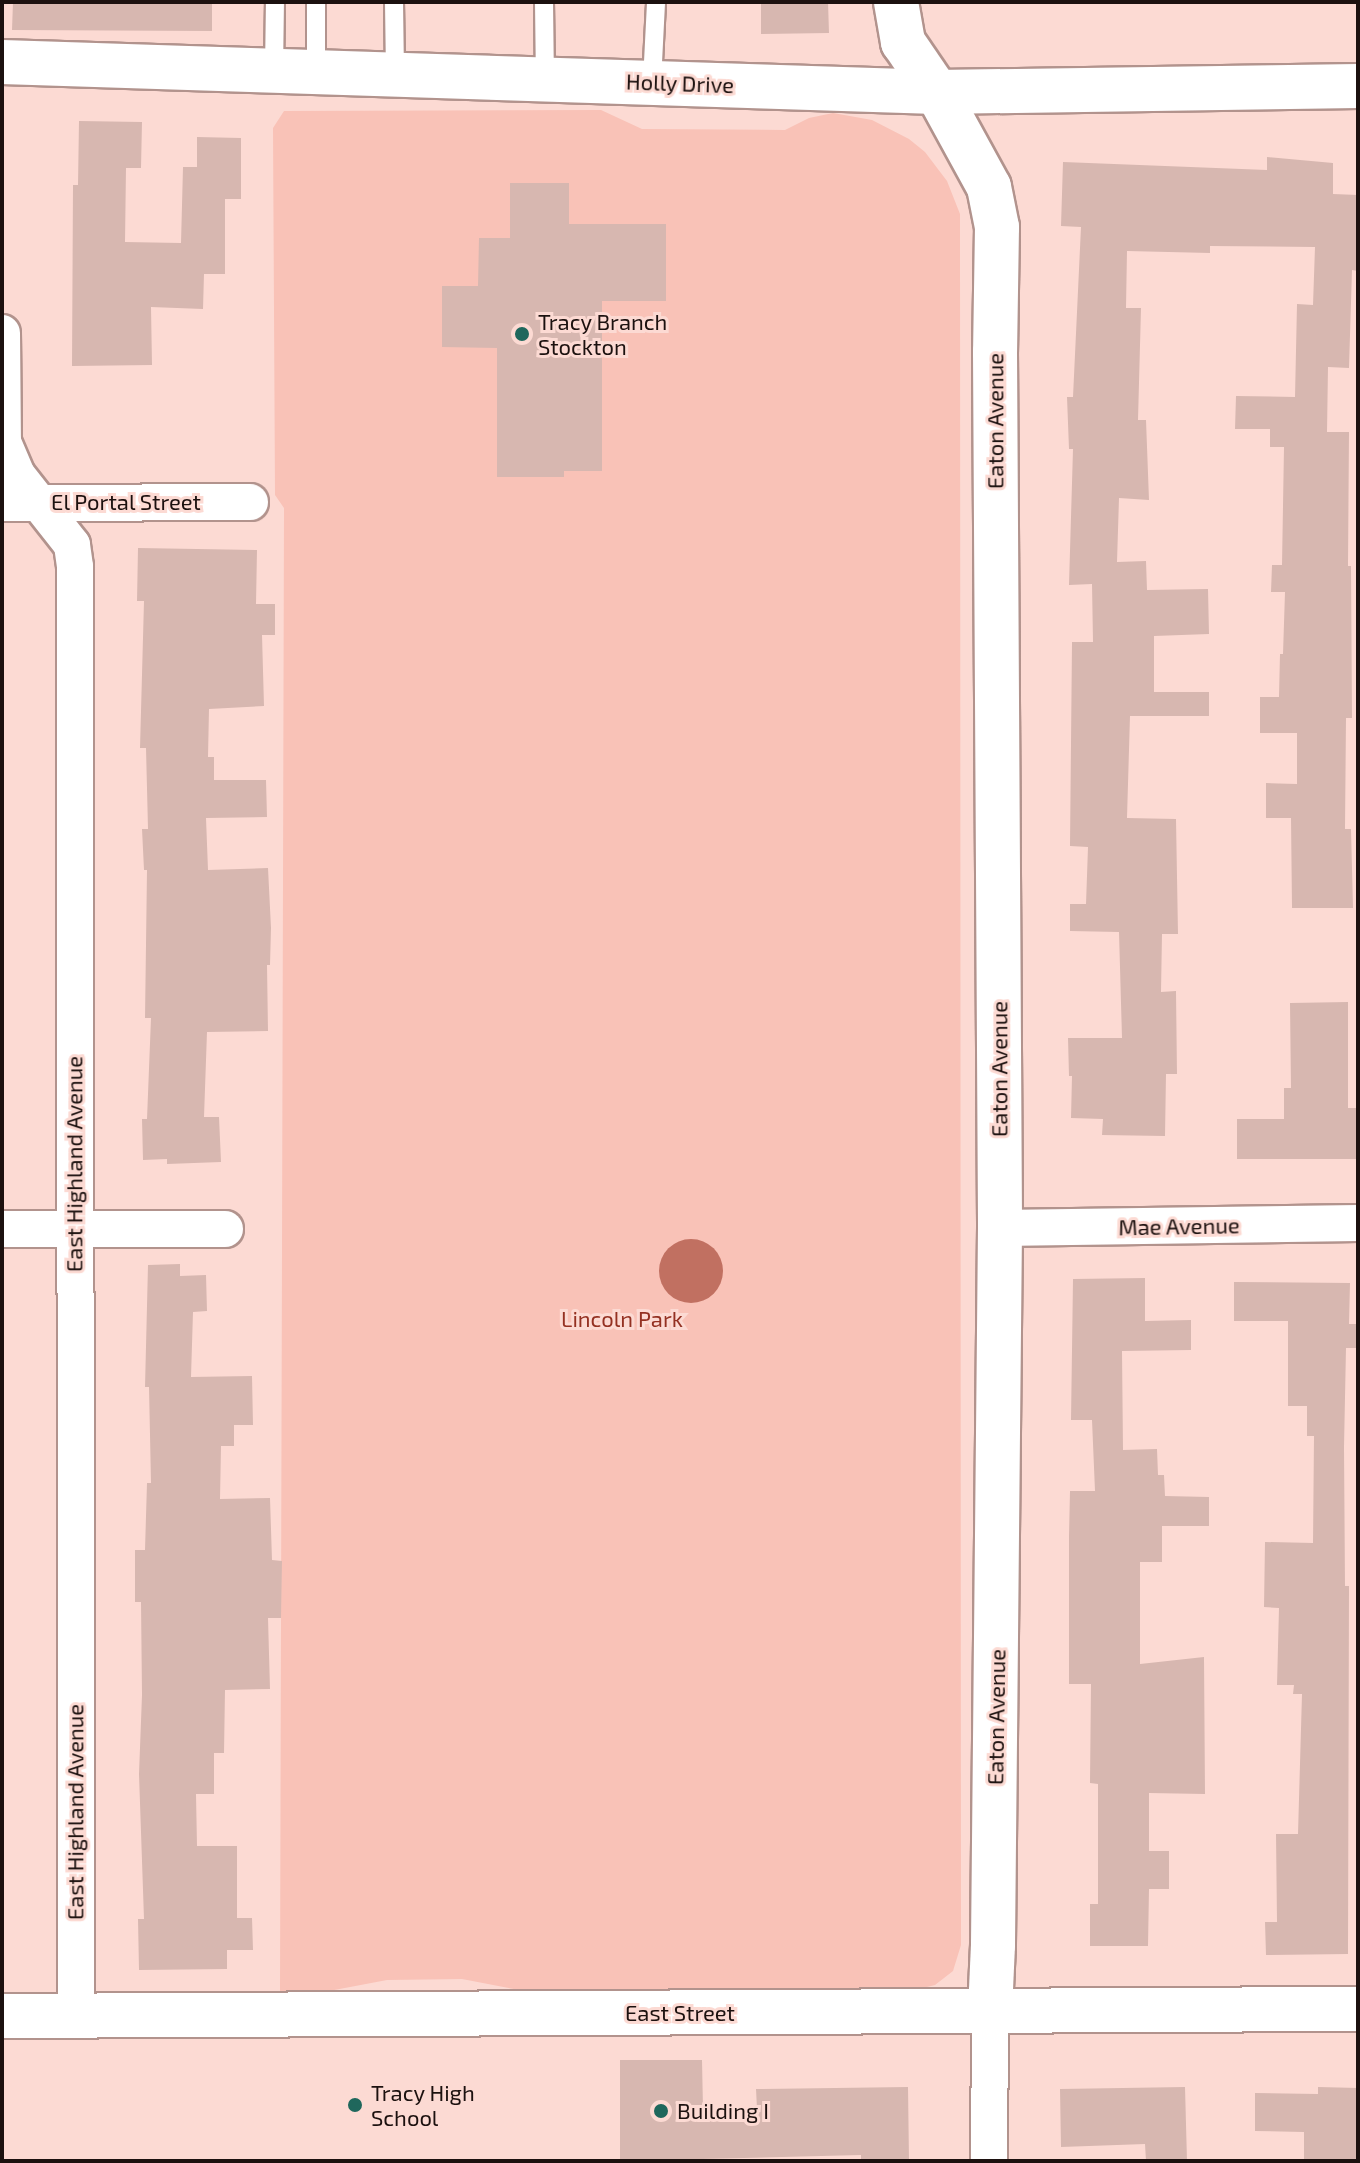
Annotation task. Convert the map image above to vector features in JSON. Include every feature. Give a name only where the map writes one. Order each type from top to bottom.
[{"type":"street","name":"Eaton Avenue","points":[[896,2],[903,42],[937,92],[989,187],[997,227],[995,368],[1000,1228],[989,2161]]},
{"type":"street","name":"Holly Drive","points":[[2,62],[937,92],[1358,86]]},
{"type":"street","name":"East Highland Avenue","points":[[2,333],[3,442],[17,475],[72,545],[75,567],[76,2016]]},
{"type":"street","name":"El Portal Street","points":[[2,503],[250,502]]},
{"type":"street","name":"Mae Avenue","points":[[1000,1228],[1358,1223]]},
{"type":"street","points":[[2,1229],[225,1229]]},
{"type":"street","name":"East Street","points":[[2,2016],[1358,2009]]},
{"type":"lane","points":[[275,2],[295,71]]},
{"type":"lane","points":[[295,71],[316,2]]},
{"type":"lane","points":[[394,2],[395,74]]},
{"type":"lane","points":[[544,2],[545,79]]},
{"type":"lane","points":[[652,82],[656,2]]},
{"type":"green space","name":"Lincoln Park","points":[[601,110],[642,129],[785,130],[809,118],[833,113],[872,120],[909,139],[925,152],[947,181],[960,214],[961,1945],[953,1971],[935,1985],[919,1989],[519,1990],[462,1979],[387,1980],[329,1991],[280,1992],[284,508],[275,495],[273,128],[284,111]]},
{"type":"shaded area","points":[[685,1239],[697,1239],[714,1248],[721,1259],[721,1283],[714,1294],[697,1303],[685,1303],[673,1298],[664,1289],[659,1277],[659,1265],[664,1253],[673,1244]]},
{"type":"building","points":[[13,2],[212,2],[212,31],[12,30]]},
{"type":"building","points":[[761,2],[828,2],[829,33],[761,34]]},
{"type":"building","points":[[79,121],[142,122],[141,168],[126,168],[125,242],[181,243],[183,167],[197,167],[197,137],[241,138],[241,199],[225,199],[225,274],[204,274],[203,309],[151,307],[152,365],[72,366],[73,185],[78,185]]},
{"type":"building","points":[[1267,157],[1333,163],[1333,194],[1358,195],[1358,271],[1352,270],[1349,368],[1328,367],[1327,432],[1349,432],[1348,566],[1351,566],[1352,718],[1346,718],[1345,829],[1351,829],[1353,908],[1292,908],[1291,818],[1266,818],[1266,783],[1297,784],[1297,733],[1260,733],[1260,697],[1279,697],[1280,654],[1283,654],[1285,592],[1271,592],[1272,565],[1282,565],[1284,447],[1270,447],[1270,429],[1235,429],[1236,396],[1295,397],[1297,304],[1313,305],[1315,247],[1210,246],[1210,253],[1127,251],[1126,308],[1141,308],[1138,420],[1146,420],[1149,500],[1119,498],[1117,562],[1146,561],[1147,590],[1208,589],[1209,634],[1154,636],[1154,692],[1209,692],[1209,716],[1130,716],[1127,818],[1176,819],[1178,934],[1162,934],[1161,992],[1176,991],[1177,1074],[1166,1074],[1165,1136],[1102,1135],[1103,1119],[1071,1118],[1072,1076],[1069,1076],[1068,1038],[1122,1038],[1119,932],[1070,931],[1070,904],[1086,904],[1088,847],[1070,846],[1072,642],[1093,642],[1092,584],[1069,585],[1073,449],[1069,449],[1067,397],[1073,397],[1081,227],[1061,226],[1063,162],[1267,170]]},
{"type":"building","name":"Tracy Branch Stockton","points":[[510,183],[569,183],[569,224],[666,224],[666,301],[602,301],[602,471],[564,471],[564,477],[497,477],[497,348],[442,347],[442,286],[478,286],[479,238],[510,238]]},
{"type":"building","points":[[138,548],[257,550],[256,604],[275,604],[275,635],[262,635],[264,706],[209,709],[208,757],[214,757],[214,780],[266,780],[267,817],[206,818],[208,870],[268,868],[271,928],[270,965],[267,965],[268,1031],[207,1032],[204,1117],[219,1117],[221,1162],[167,1164],[167,1159],[143,1160],[142,1119],[147,1119],[151,1018],[145,1018],[147,870],[144,870],[142,829],[148,829],[146,748],[140,748],[144,601],[137,601]]},
{"type":"building","points":[[1348,1002],[1348,1108],[1358,1108],[1358,1159],[1237,1159],[1237,1119],[1284,1119],[1284,1088],[1291,1088],[1290,1003]]},
{"type":"building","points":[[180,1264],[180,1276],[206,1275],[207,1311],[193,1312],[191,1377],[252,1376],[253,1425],[234,1425],[234,1446],[221,1446],[220,1499],[270,1498],[272,1560],[282,1561],[281,1618],[268,1618],[270,1689],[225,1690],[224,1753],[214,1753],[214,1794],[196,1794],[197,1846],[237,1846],[237,1918],[252,1918],[253,1950],[227,1950],[227,1969],[139,1970],[138,1919],[144,1919],[139,1774],[142,1695],[141,1602],[135,1602],[135,1550],[145,1550],[147,1483],[151,1483],[149,1387],[145,1387],[148,1265]]},
{"type":"building","points":[[1145,1278],[1145,1321],[1191,1320],[1191,1350],[1122,1351],[1123,1450],[1157,1449],[1158,1475],[1164,1475],[1165,1496],[1209,1497],[1209,1526],[1162,1526],[1162,1562],[1140,1562],[1140,1664],[1204,1657],[1205,1794],[1149,1793],[1149,1851],[1169,1851],[1169,1889],[1149,1889],[1148,1946],[1090,1946],[1090,1904],[1098,1904],[1098,1784],[1090,1783],[1091,1684],[1069,1684],[1069,1536],[1070,1491],[1095,1491],[1092,1420],[1071,1420],[1073,1279]]},
{"type":"building","points":[[1234,1282],[1350,1283],[1349,1324],[1357,1324],[1357,1348],[1346,1348],[1344,1447],[1345,1586],[1349,1586],[1348,1954],[1266,1955],[1265,1922],[1277,1922],[1276,1834],[1298,1834],[1302,1694],[1293,1694],[1294,1685],[1277,1685],[1279,1608],[1264,1607],[1265,1542],[1313,1543],[1314,1436],[1307,1436],[1307,1406],[1288,1406],[1288,1321],[1234,1321]]},
{"type":"building","points":[[620,2060],[702,2060],[703,2109],[757,2109],[756,2089],[908,2087],[909,2161],[861,2161],[861,2155],[620,2161]]},
{"type":"building","points":[[1185,2087],[1187,2161],[1146,2161],[1145,2144],[1061,2147],[1060,2089]]},
{"type":"building","points":[[1318,2087],[1358,2088],[1358,2161],[1304,2161],[1304,2132],[1255,2131],[1255,2093],[1318,2094]]},
{"type":"place","name":"Tracy Branch Stockton","points":[[522,334]]},
{"type":"place","name":"Tracy High School","points":[[355,2105]]},
{"type":"place","name":"Building I","points":[[661,2111]]}]
